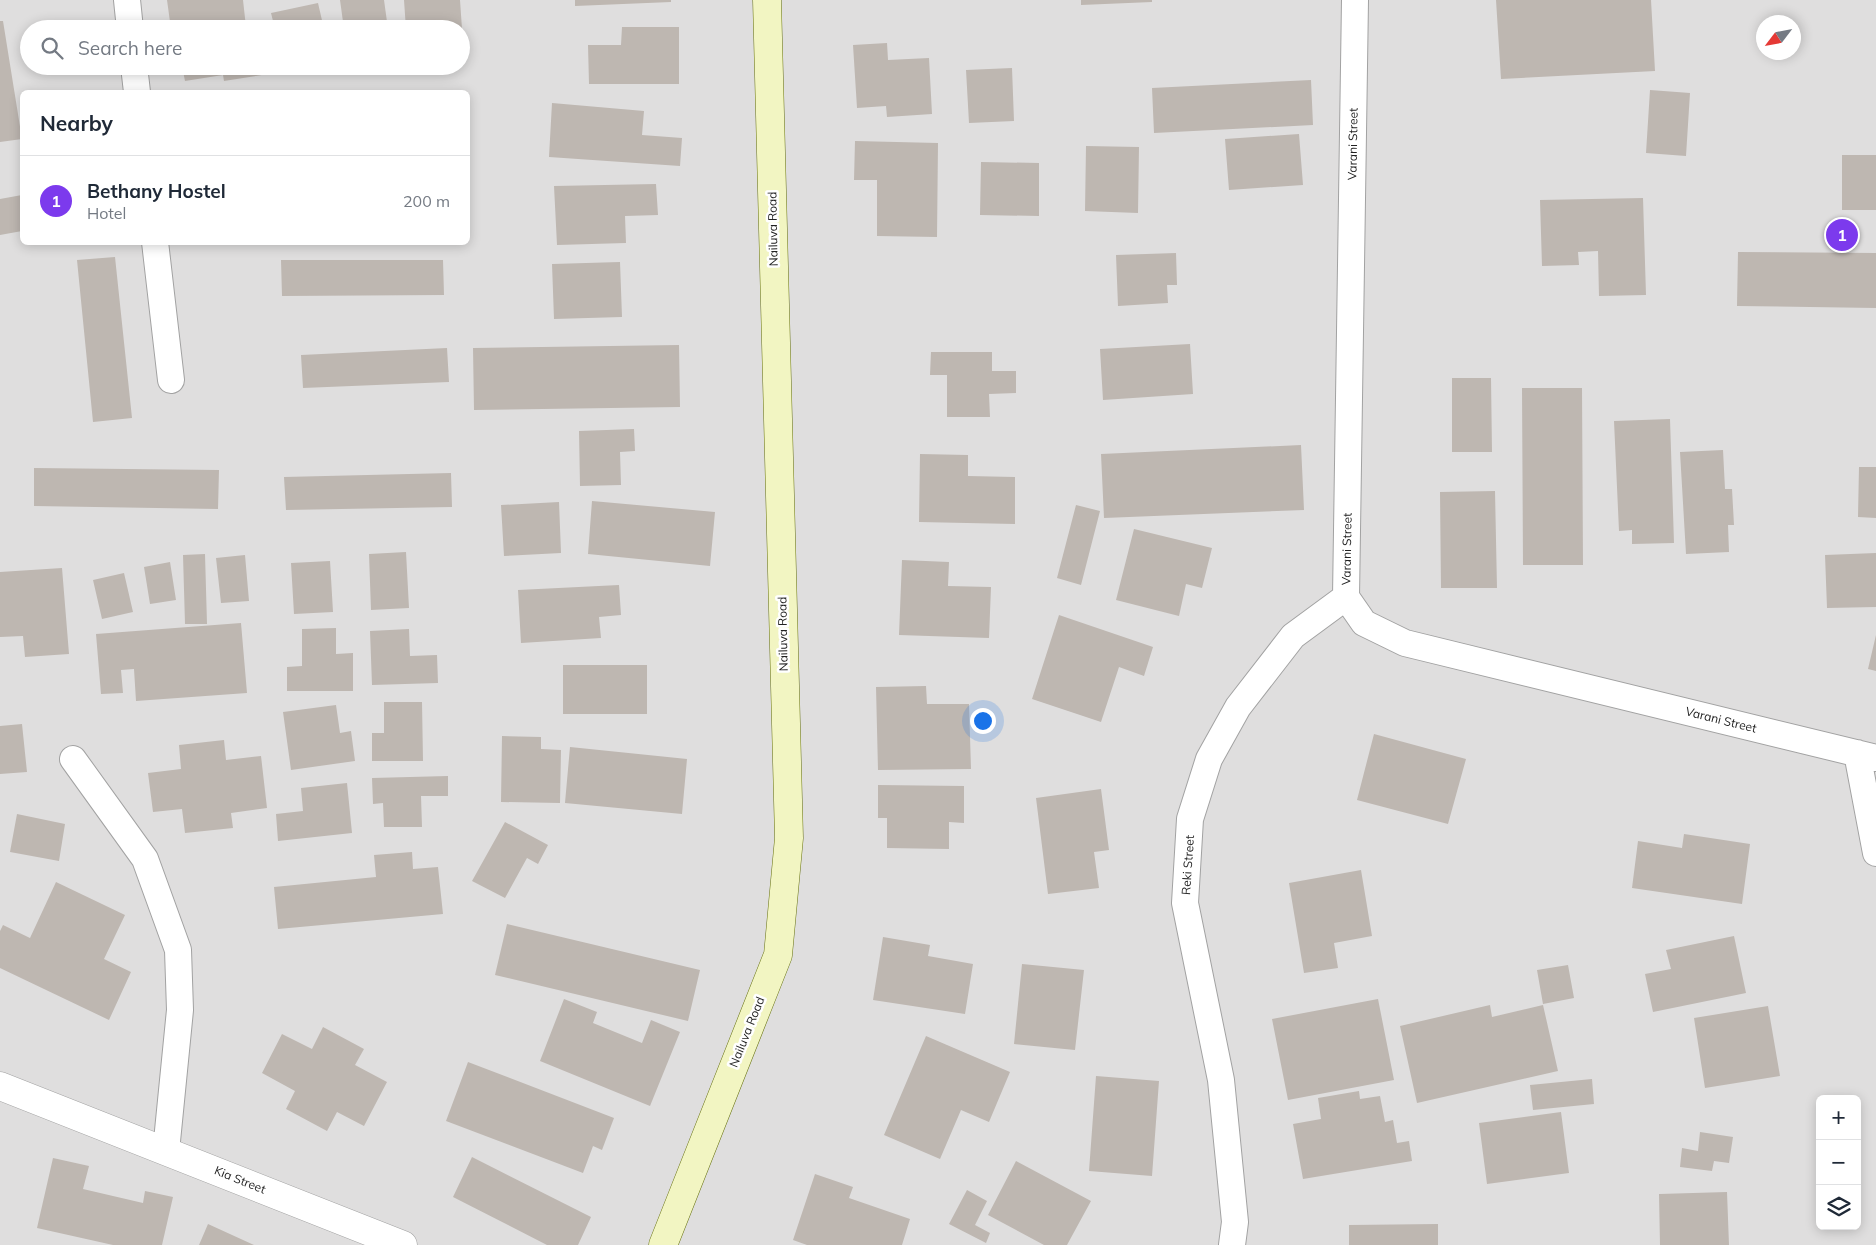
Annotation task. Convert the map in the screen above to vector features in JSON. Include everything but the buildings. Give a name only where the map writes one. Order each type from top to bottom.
[{"type":"main road","name":"Nailuva Road","points":[[662,1245],[778,955],[789,838],[767,0]]},
{"type":"street","points":[[127,0],[129,20]]},
{"type":"street","name":"Varani Street","points":[[1355,0],[1346,597],[1364,622],[1405,643],[1867,755]]},
{"type":"street","points":[[135,75],[137,90]]},
{"type":"street","points":[[155,245],[171,380]]},
{"type":"street","name":"Reki Street","points":[[1232,1245],[1235,1222],[1221,1080],[1185,903],[1190,818],[1209,759],[1238,707],[1293,636],[1346,597]]},
{"type":"street","points":[[1867,755],[1876,853]]},
{"type":"street","points":[[73,759],[145,859],[178,950],[180,1010],[166,1151]]},
{"type":"street","name":"Kia Street","points":[[0,1086],[403,1245]]},
{"type":"shaded area","points":[[0,0],[1876,0],[1876,1245],[0,1245]]},
{"type":"place","name":"Bethany Hostel","points":[[1842,235]]}]
